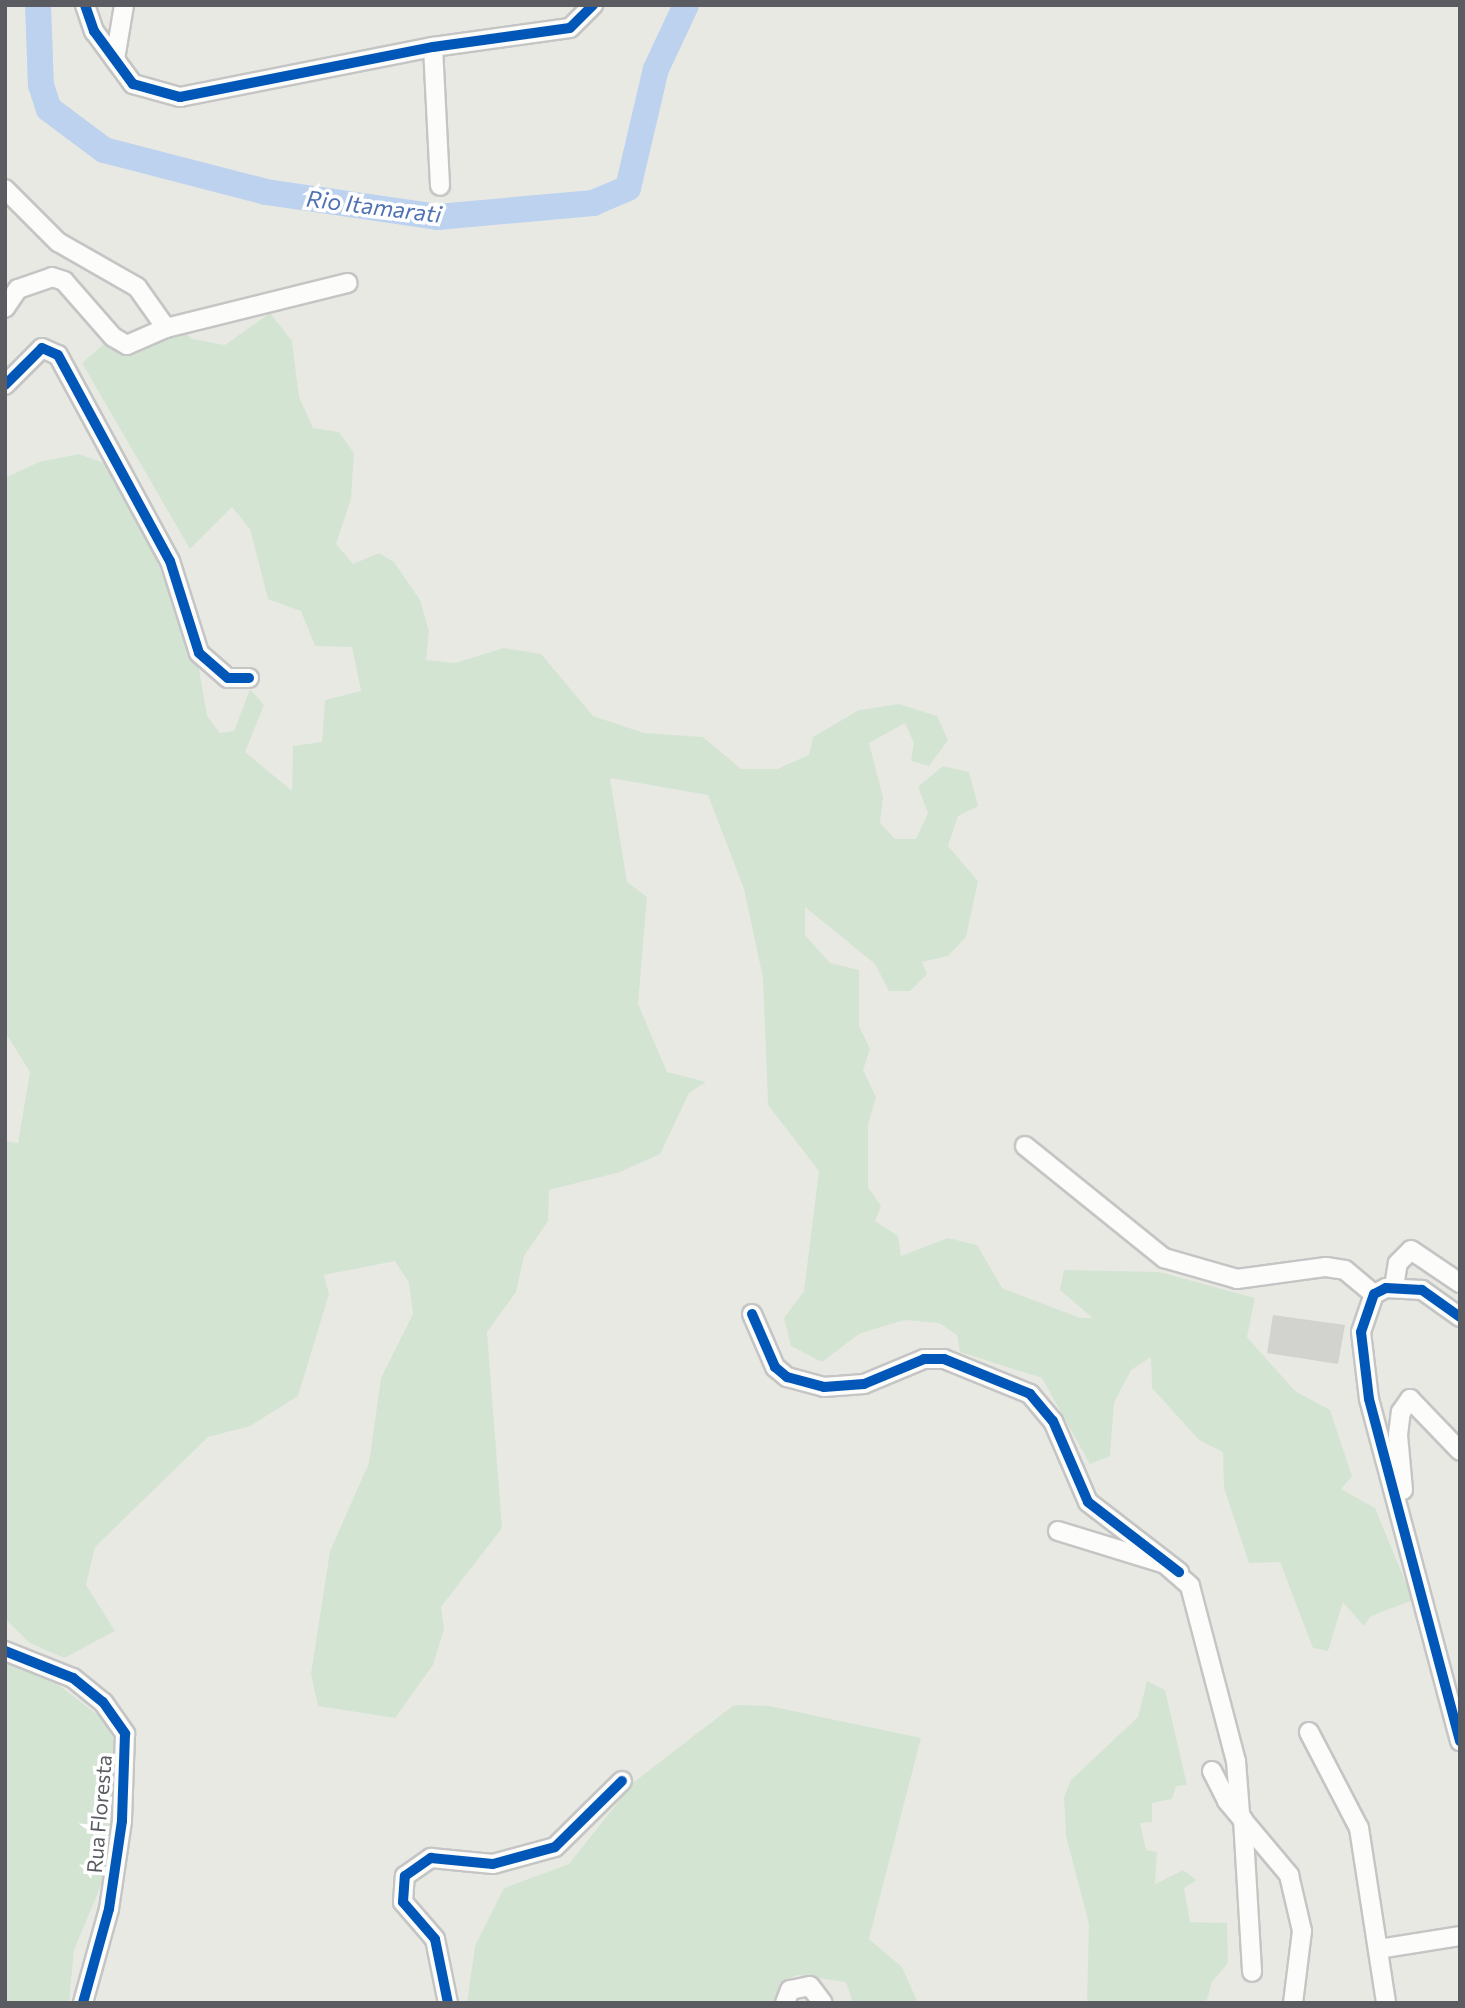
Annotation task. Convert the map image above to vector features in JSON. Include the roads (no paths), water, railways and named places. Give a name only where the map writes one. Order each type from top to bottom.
[{"type":"street","points":[[85,5],[115,59],[133,84],[180,97],[433,47],[570,28],[593,5]]},
{"type":"street","points":[[115,59],[124,5]]},
{"type":"street","points":[[433,47],[440,186]]},
{"type":"street","points":[[5,189],[58,242],[137,287],[166,328]]},
{"type":"street","points":[[5,308],[18,289],[52,277],[64,281],[113,337],[127,345],[166,328],[348,284]]},
{"type":"street","points":[[5,385],[42,348],[58,355],[170,561],[199,653],[228,678],[249,678]]},
{"type":"street","points":[[1025,1146],[1164,1258],[1237,1279],[1326,1267],[1345,1270],[1374,1294]]},
{"type":"street","points":[[1394,1287],[1398,1264],[1411,1250],[1460,1283]]},
{"type":"street","points":[[1374,1294],[1394,1287],[1422,1290],[1460,1317]]},
{"type":"street","points":[[1374,1294],[1361,1332],[1369,1399],[1403,1514],[1460,1741]]},
{"type":"street","points":[[752,1314],[775,1367],[787,1377],[824,1387],[864,1384],[924,1360],[944,1359],[1030,1394],[1053,1421],[1088,1502],[1179,1572],[1199,1605],[1236,1760],[1252,1972]]},
{"type":"street","points":[[1403,1514],[1398,1435],[1406,1402],[1423,1406],[1460,1451]]},
{"type":"street","points":[[1058,1531],[1179,1572]]},
{"type":"street","name":"Rua Floresta","points":[[5,1651],[73,1678],[103,1702],[125,1734],[122,1821],[109,1909],[83,2003]]},
{"type":"street","points":[[1309,1732],[1359,1828],[1380,1949],[1386,2003]]},
{"type":"street","points":[[1212,1771],[1241,1816],[1289,1875],[1299,1906],[1293,2003]]},
{"type":"street","points":[[448,2003],[435,1939],[403,1902],[405,1876],[431,1858],[493,1864],[555,1847],[622,1781]]},
{"type":"street","points":[[1380,1949],[1460,1936]]},
{"type":"street","points":[[785,2003],[790,1990],[810,1986],[824,2003]]},
{"type":"waterway","name":"Rio Itamarati","points":[[38,5],[41,85],[49,109],[104,150],[266,192],[437,217],[593,203],[628,188],[656,69],[686,5]]}]
